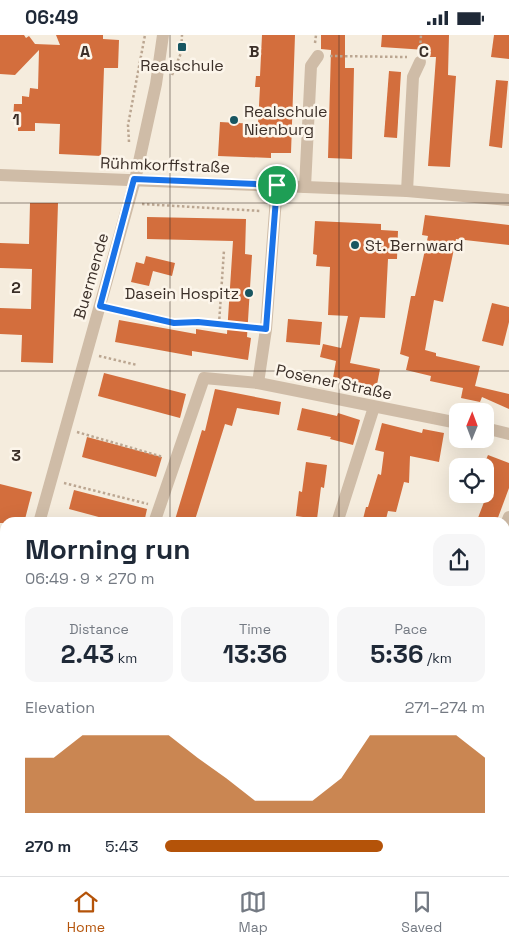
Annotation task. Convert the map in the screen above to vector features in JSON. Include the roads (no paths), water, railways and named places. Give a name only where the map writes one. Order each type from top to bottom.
[{"type":"street","name":"Buermende","points":[[41,517],[134,179],[156,84],[163,35]]},
{"type":"street","points":[[305,187],[311,66],[318,56]]},
{"type":"street","points":[[408,191],[413,77],[420,63]]},
{"type":"street","name":"Rühmkorffstraße","points":[[0,175],[408,191],[509,199]]},
{"type":"street","points":[[258,383],[266,329],[277,185]]},
{"type":"street","name":"Posener Straße","points":[[156,517],[204,378],[258,383],[449,421]]},
{"type":"street","points":[[339,517],[374,407]]},
{"type":"street","points":[[494,430],[509,434]]},
{"type":"place","name":"Realschule","points":[[182,47]]},
{"type":"place","name":"Realschule Nienburg","points":[[234,120]]},
{"type":"place","name":"St. Bernward","points":[[355,245]]},
{"type":"place","name":"Dasein Hospitz","points":[[249,293]]}]
